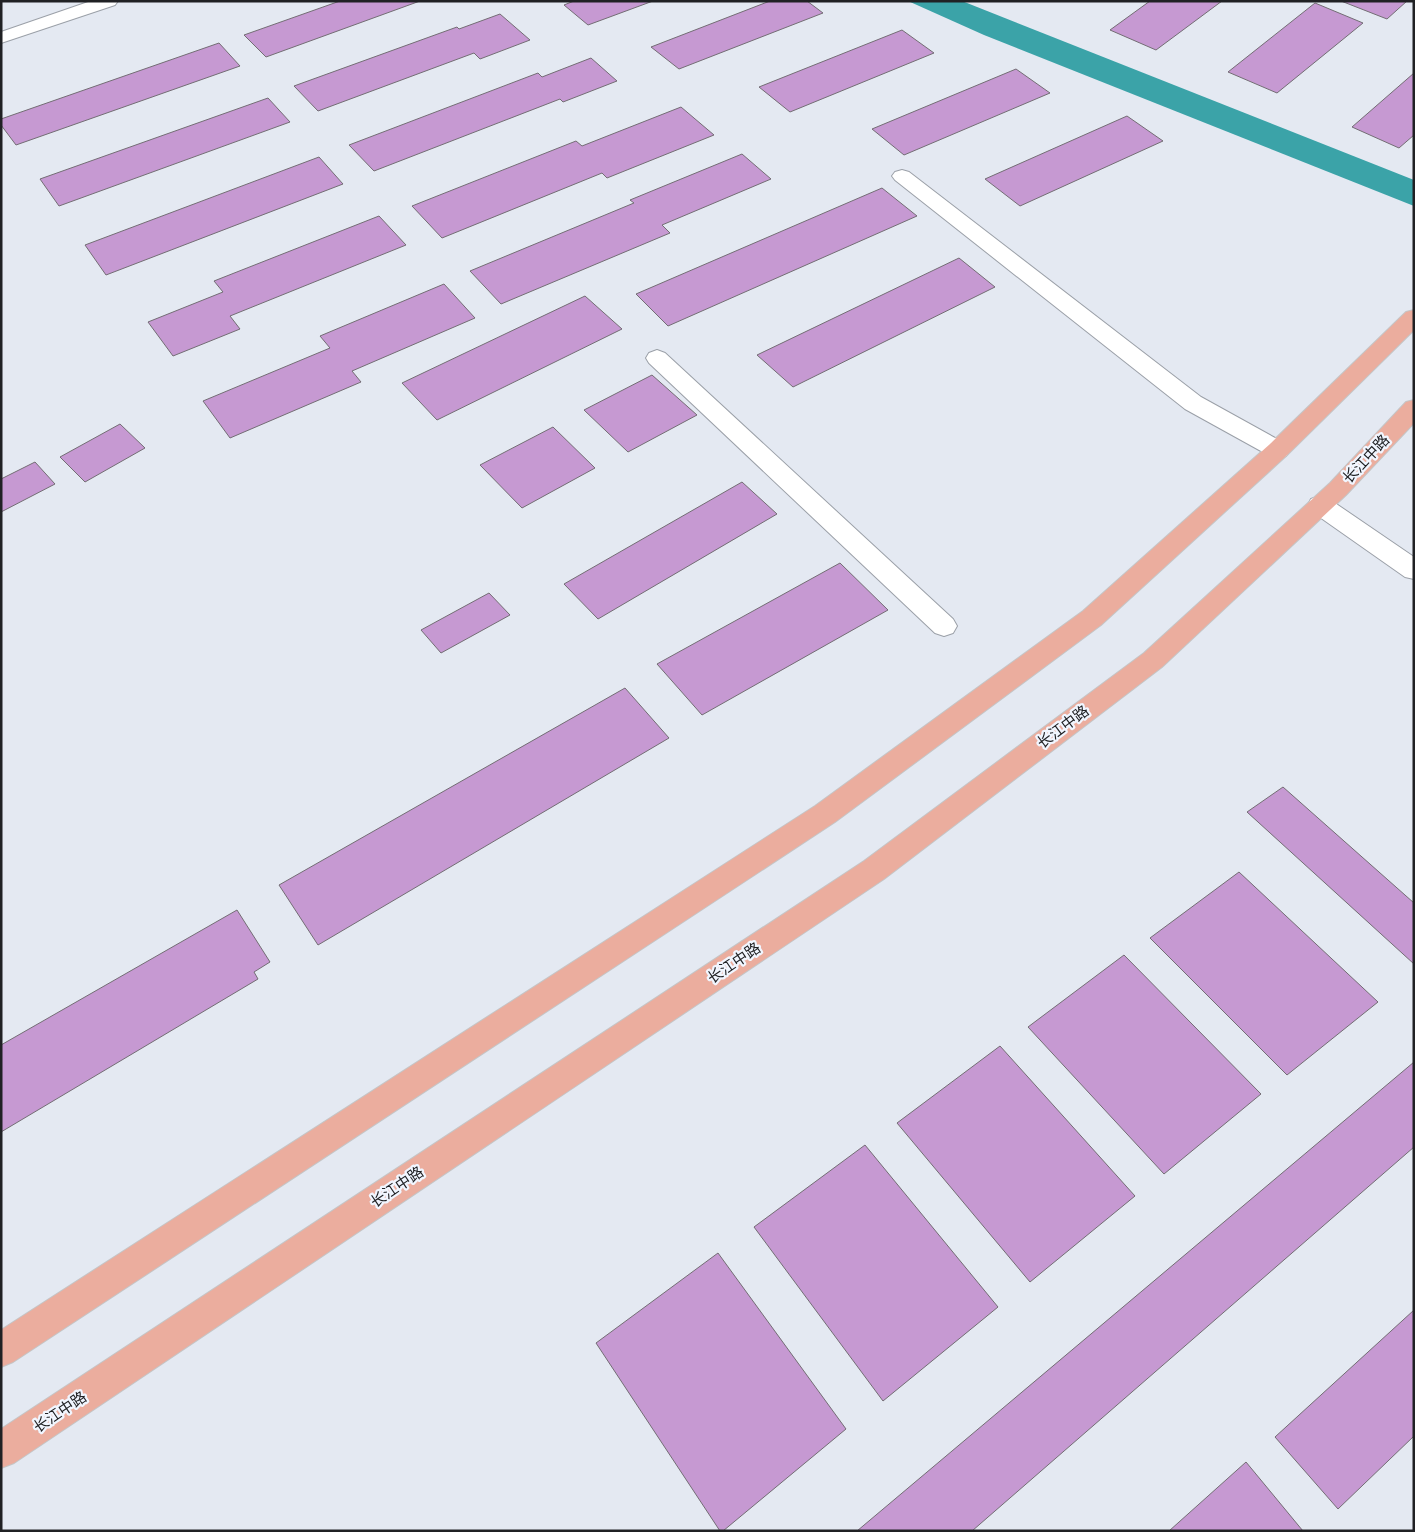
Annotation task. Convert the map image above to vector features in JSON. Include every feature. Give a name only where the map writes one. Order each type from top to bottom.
[{"type":"main road","points":[[1,1350],[825,814],[1092,618],[1278,450],[1414,317]]},
{"type":"main road","name":"长江中路","points":[[1,1450],[874,870],[1153,660],[1338,489],[1414,408]]},
{"type":"street","points":[[1,38],[110,1]]},
{"type":"street","points":[[902,176],[1193,403],[1278,450]]},
{"type":"street","points":[[656,358],[944,626]]},
{"type":"street","points":[[1320,505],[1414,570]]},
{"type":"water","points":[[908,1],[962,1],[1414,180],[1414,206],[984,35]]},
{"type":"building","points":[[340,1],[420,1],[266,57],[244,35]]},
{"type":"building","points":[[574,1],[653,1],[588,25],[564,5]]},
{"type":"building","points":[[770,1],[807,1],[823,13],[679,69],[651,47]]},
{"type":"building","points":[[1150,1],[1222,1],[1156,50],[1110,30]]},
{"type":"building","points":[[1341,1],[1407,1],[1387,19]]},
{"type":"building","points":[[1315,3],[1363,23],[1277,93],[1228,72]]},
{"type":"building","points":[[500,14],[530,40],[480,59],[474,53],[318,111],[294,86],[457,27],[459,29]]},
{"type":"building","points":[[902,30],[934,53],[790,112],[759,87]]},
{"type":"building","points":[[219,43],[240,66],[16,145],[1,125],[1,119]]},
{"type":"building","points":[[591,58],[617,81],[563,102],[560,99],[374,171],[349,145],[538,73],[542,77]]},
{"type":"building","points":[[1016,69],[1050,93],[904,155],[872,129]]},
{"type":"building","points":[[1414,73],[1414,135],[1399,148],[1352,127]]},
{"type":"building","points":[[268,98],[290,122],[59,206],[40,179]]},
{"type":"building","points":[[681,107],[714,135],[607,178],[602,173],[442,238],[412,206],[576,141],[582,146]]},
{"type":"building","points":[[1127,116],[1163,141],[1020,206],[985,179]]},
{"type":"building","points":[[742,154],[771,179],[662,225],[670,233],[501,304],[470,271],[634,203],[630,200]]},
{"type":"building","points":[[319,157],[343,184],[106,275],[85,245]]},
{"type":"building","points":[[882,188],[917,216],[668,326],[636,294]]},
{"type":"building","points":[[379,216],[406,245],[230,316],[240,329],[173,356],[148,322],[223,292],[214,281]]},
{"type":"building","points":[[959,258],[995,287],[793,387],[757,355]]},
{"type":"building","points":[[444,284],[475,318],[352,371],[361,382],[230,438],[203,401],[330,348],[320,336]]},
{"type":"building","points":[[585,296],[622,329],[437,420],[402,383]]},
{"type":"building","points":[[652,375],[697,415],[628,452],[584,410]]},
{"type":"building","points":[[120,424],[145,448],[85,482],[60,457]]},
{"type":"building","points":[[553,427],[595,468],[522,508],[480,465]]},
{"type":"building","points":[[35,462],[55,484],[1,512],[1,479]]},
{"type":"building","points":[[742,482],[777,514],[598,619],[564,584]]},
{"type":"building","points":[[840,563],[888,610],[702,715],[657,664]]},
{"type":"building","points":[[489,593],[510,615],[441,653],[421,630]]},
{"type":"building","points":[[625,688],[669,738],[318,945],[279,885]]},
{"type":"building","points":[[1283,787],[1414,903],[1414,964],[1247,812]]},
{"type":"building","points":[[1239,872],[1378,1002],[1287,1075],[1150,938]]},
{"type":"building","points":[[237,910],[270,962],[254,972],[258,979],[1,1132],[1,1045]]},
{"type":"building","points":[[1124,955],[1261,1094],[1164,1174],[1028,1027]]},
{"type":"building","points":[[1000,1046],[1135,1196],[1030,1282],[897,1123]]},
{"type":"building","points":[[1414,1062],[1414,1147],[972,1531],[857,1531]]},
{"type":"building","points":[[865,1145],[998,1307],[883,1401],[754,1227]]},
{"type":"building","points":[[718,1253],[846,1429],[723,1531],[720,1531],[596,1343]]},
{"type":"building","points":[[1414,1310],[1414,1436],[1338,1509],[1275,1437]]},
{"type":"building","points":[[1246,1462],[1303,1531],[1169,1531]]}]
